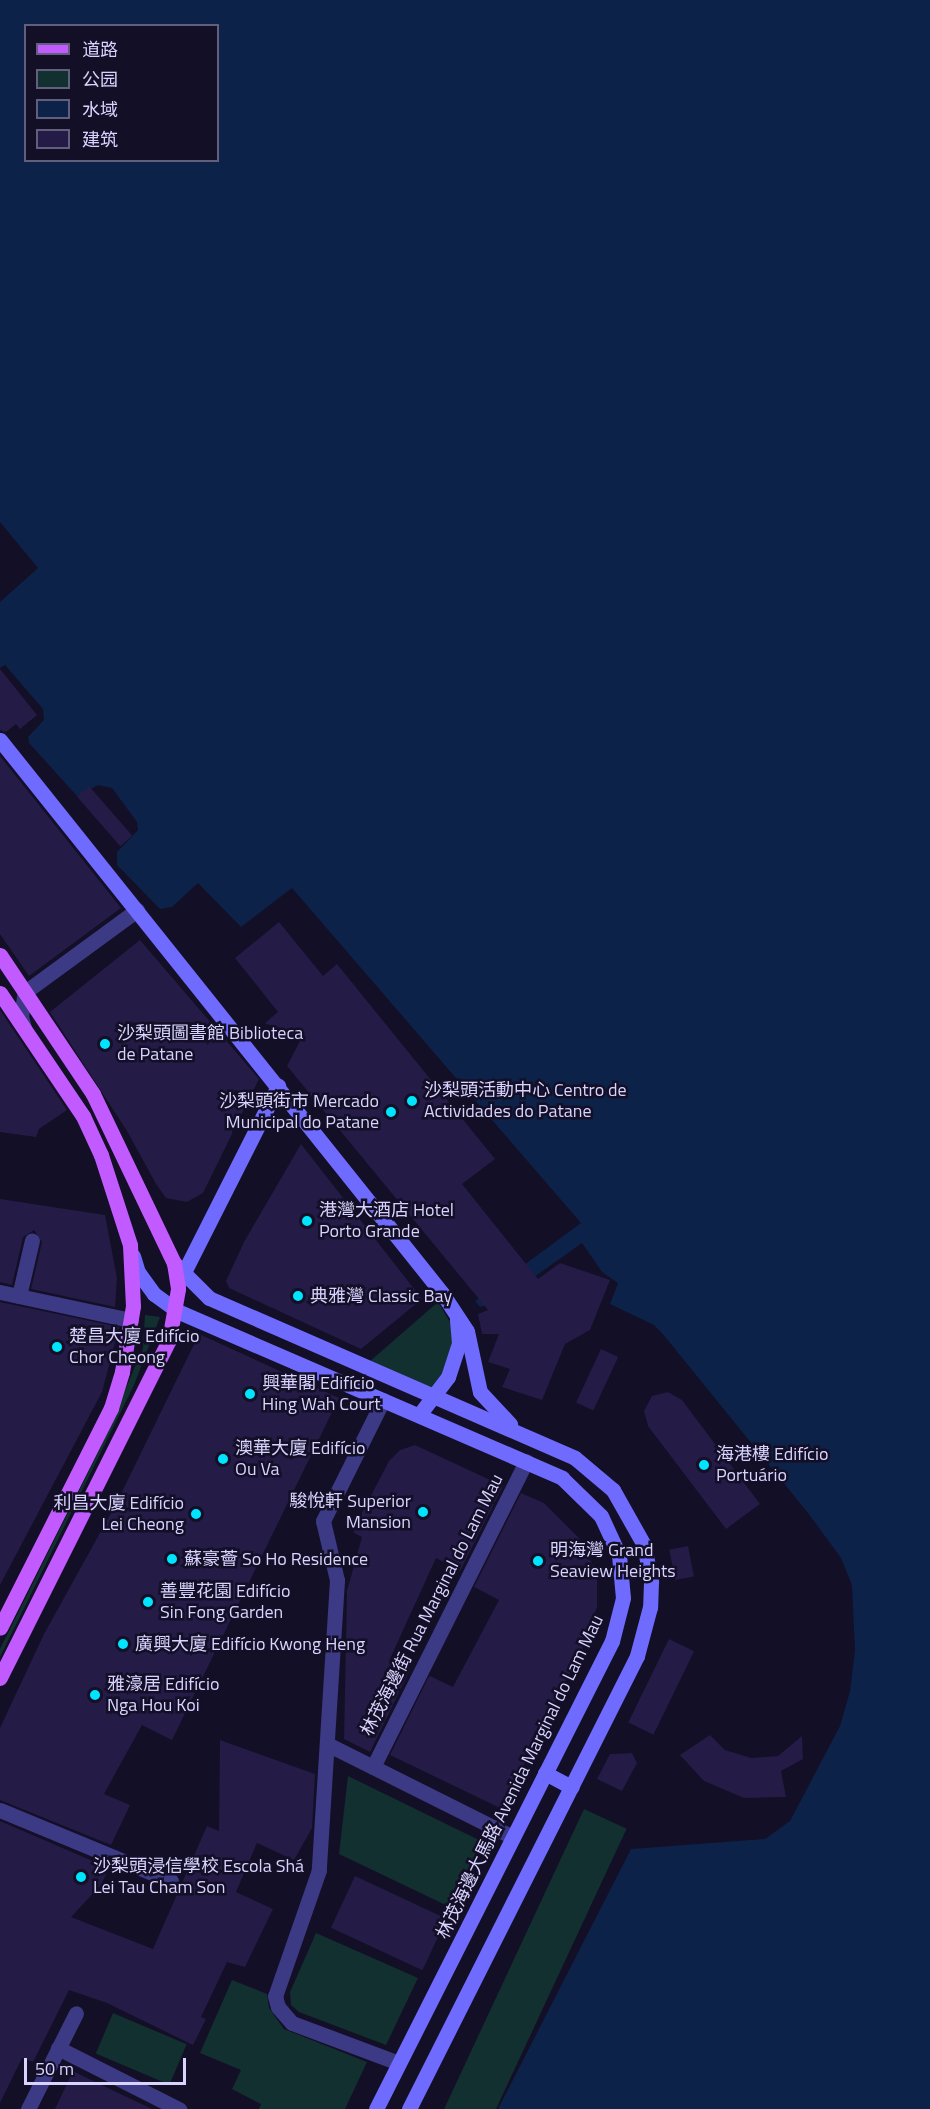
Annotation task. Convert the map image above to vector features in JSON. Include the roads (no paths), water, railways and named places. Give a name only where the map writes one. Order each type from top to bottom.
[{"type":"main road","points":[[0,740],[454,1309],[467,1331],[480,1392],[519,1432]]},
{"type":"main road","points":[[0,955],[93,1094],[178,1274],[209,1298],[575,1458],[605,1481],[634,1522],[649,1570],[650,1607],[642,1642],[572,1787],[409,2109]]},
{"type":"main road","points":[[0,1628],[111,1408],[122,1372],[131,1320],[130,1245],[111,1179],[93,1136],[24,1028],[3,1003]]},
{"type":"main road","points":[[0,1678],[169,1340],[177,1311],[178,1274],[278,1086]]},
{"type":"main road","name":"林茂海邊大馬路 Avenida Marginal do Lam Mau","points":[[130,1245],[145,1282],[177,1311],[562,1478],[588,1498],[612,1534],[623,1577],[616,1630],[376,2109]]},
{"type":"main road","points":[[419,1415],[436,1396],[448,1377],[459,1343],[454,1309]]},
{"type":"main road","points":[[545,1773],[572,1787]]},
{"type":"street","points":[[24,1028],[21,1016],[25,992],[137,910]]},
{"type":"street","points":[[19,1296],[32,1240]]},
{"type":"street","points":[[0,1292],[131,1320]]},
{"type":"street","points":[[383,1400],[323,1521],[337,1580],[319,1870],[275,1996],[278,2007],[292,2023],[399,2063]]},
{"type":"street","name":"林茂海邊街 Rua Marginal do Lam Mau","points":[[373,1767],[526,1461]]},
{"type":"street","points":[[327,1744],[513,1837]]},
{"type":"street","points":[[0,1810],[171,1881]]},
{"type":"street","points":[[28,2109],[76,2013]]},
{"type":"street","points":[[58,2048],[179,2109]]},
{"type":"water","points":[[0,0],[930,0],[930,2109],[498,2109],[631,1849],[765,1839],[790,1821],[840,1726],[850,1691],[855,1650],[852,1585],[841,1558],[808,1513],[662,1333],[654,1325],[610,1304],[618,1283],[602,1272],[582,1243],[502,1300],[480,1307],[475,1301],[581,1223],[292,888],[241,927],[198,883],[172,907],[160,909],[117,865],[117,852],[138,830],[137,822],[112,788],[98,785],[77,796],[29,743],[28,737],[44,720],[43,709],[5,665],[0,668],[0,602],[38,568],[0,522]]},
{"type":"place","name":"沙梨頭圖書館 Biblioteca de Patane","points":[[105,1044]]},
{"type":"place","name":"沙梨頭活動中心 Centro de Actividades do Patane","points":[[412,1101]]},
{"type":"place","name":"沙梨頭街市 Mercado Municipal do Patane","points":[[391,1112]]},
{"type":"place","name":"港灣大酒店 Hotel Porto Grande","points":[[307,1221]]},
{"type":"place","name":"典雅灣 Classic Bay","points":[[298,1296]]},
{"type":"place","name":"楚昌大廈 Edifício Chor Cheong","points":[[57,1347]]},
{"type":"place","name":"興華閣 Edifício Hing Wah Court","points":[[250,1394]]},
{"type":"place","name":"澳華大廈 Edifício Ou Va","points":[[223,1459]]},
{"type":"place","name":"海港樓 Edifício Portuário","points":[[704,1465]]},
{"type":"place","name":"駿悅軒 Superior Mansion","points":[[423,1512]]},
{"type":"place","name":"利昌大廈 Edifício Lei Cheong","points":[[196,1514]]},
{"type":"place","name":"蘇豪薈 So Ho Residence","points":[[172,1559]]},
{"type":"place","name":"明海灣 Grand Seaview Heights","points":[[538,1561]]},
{"type":"place","name":"善豐花園 Edifício Sin Fong Garden","points":[[148,1602]]},
{"type":"place","name":"廣興大廈 Edifício Kwong Heng","points":[[123,1644]]},
{"type":"place","name":"雅濠居 Edifício Nga Hou Koi","points":[[95,1695]]},
{"type":"place","name":"沙梨頭浸信學校 Escola Shá Lei Tau Cham Son","points":[[81,1877]]}]
